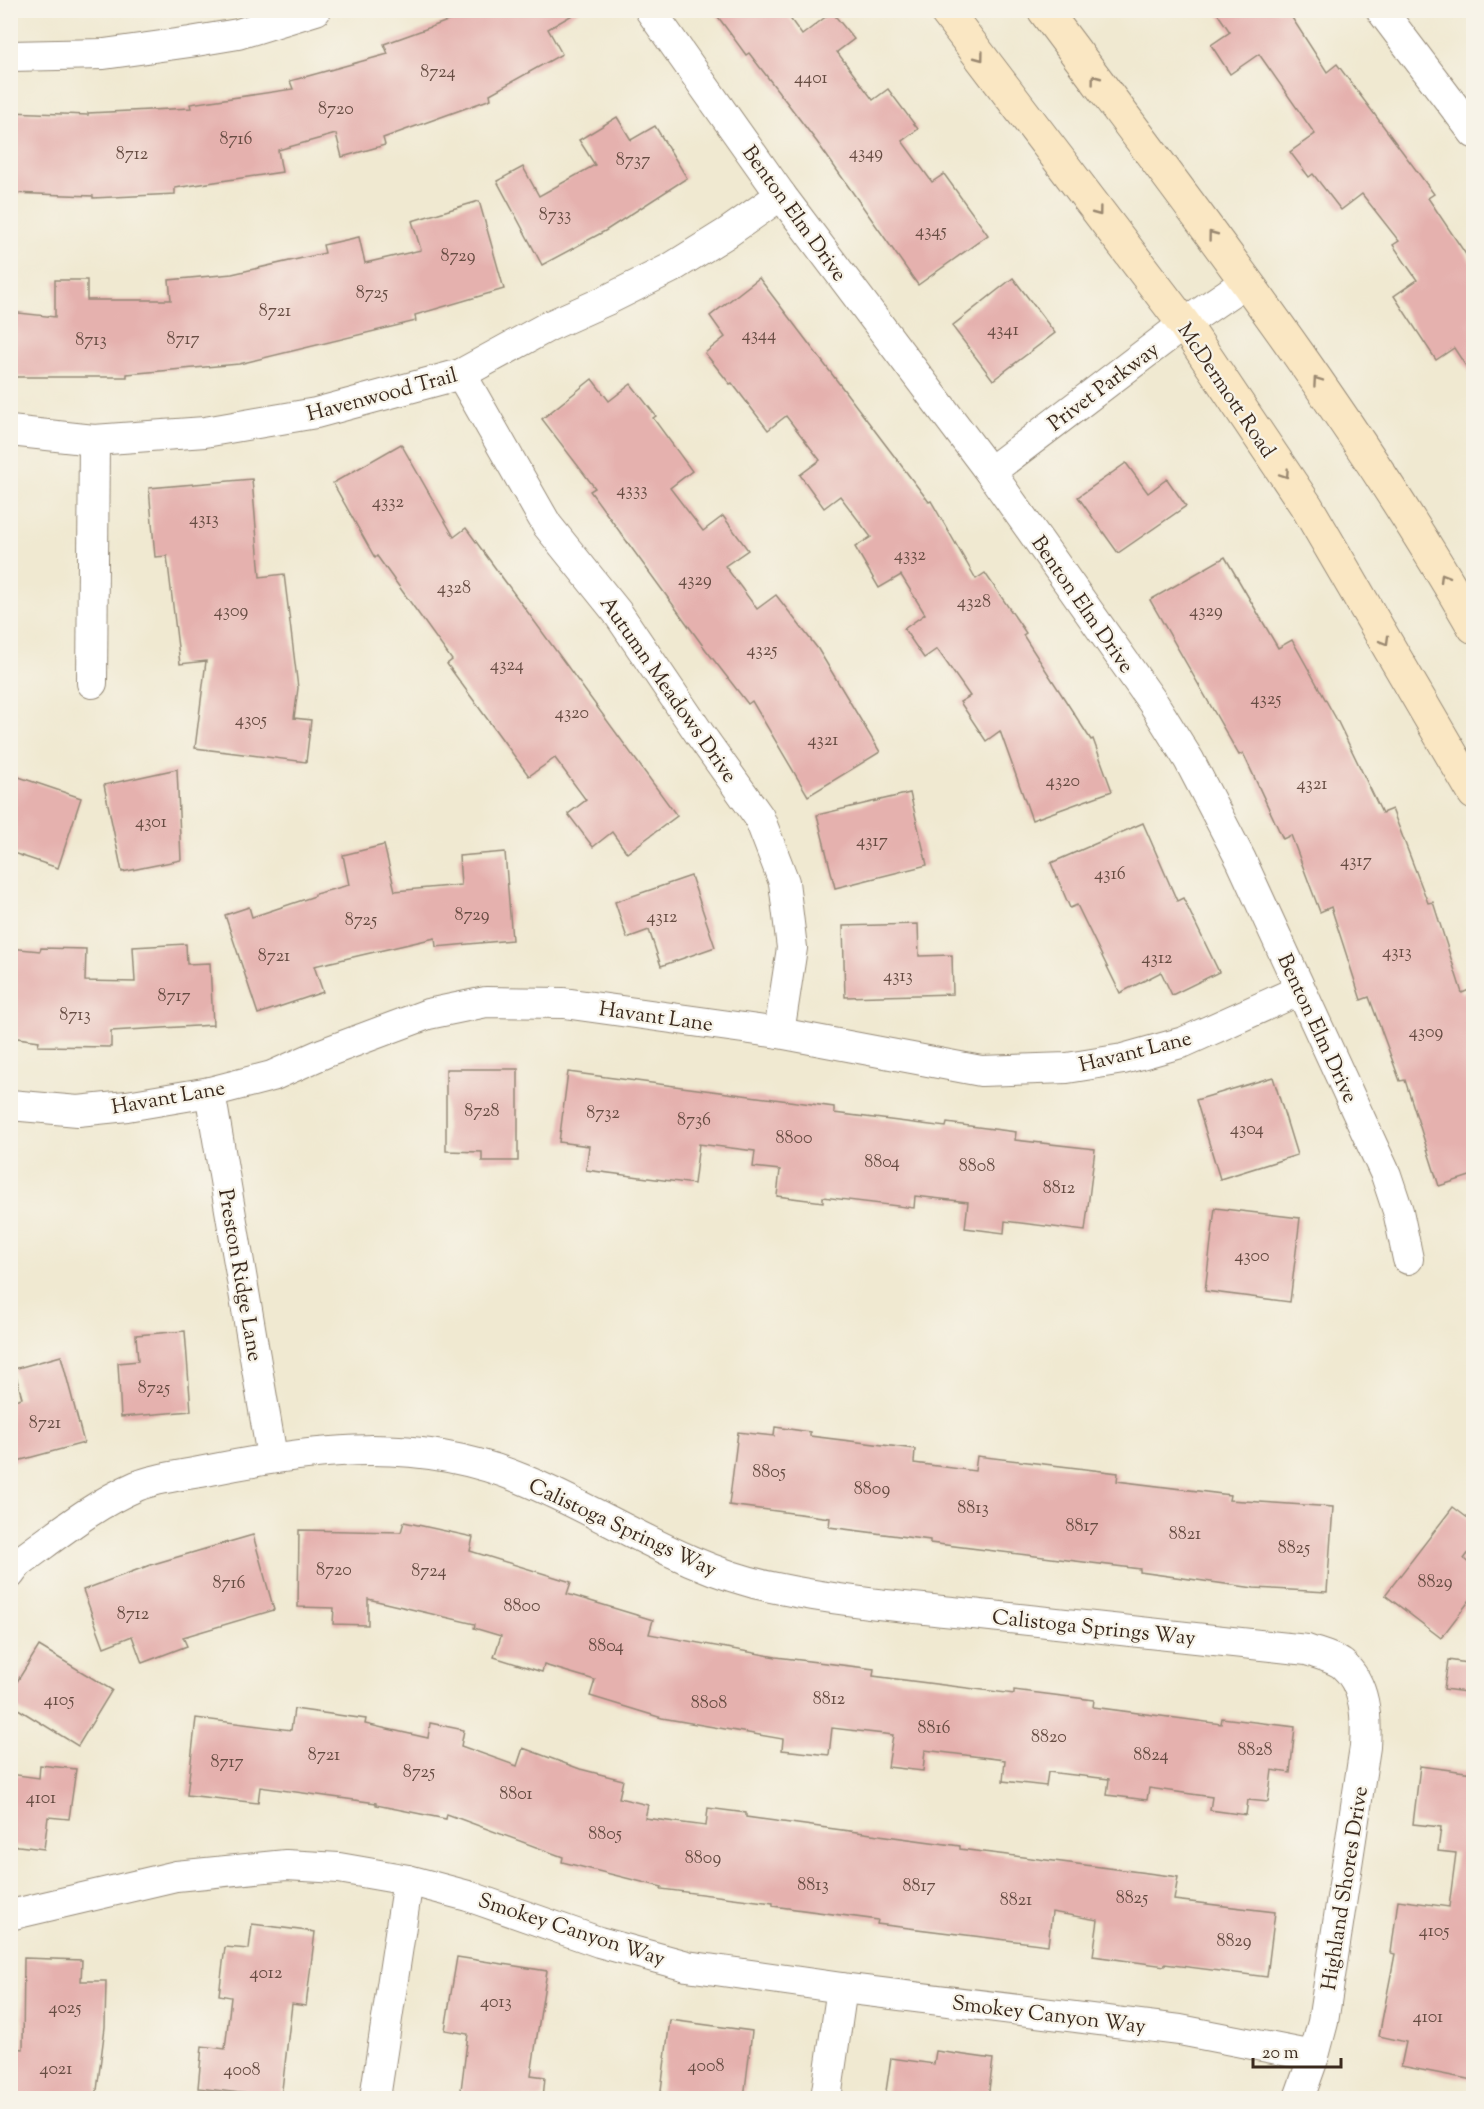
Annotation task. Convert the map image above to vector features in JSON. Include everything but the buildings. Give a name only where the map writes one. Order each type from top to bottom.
[{"type":"main road","name":"McDermott Road","points":[[945,10],[1184,324],[1307,507],[1473,793]]},
{"type":"main road","points":[[1044,10],[1247,281],[1351,429],[1434,558],[1473,627]]},
{"type":"street","points":[[10,56],[105,54],[190,42],[238,33],[316,10]]},
{"type":"street","name":"Benton Elm Drive","points":[[650,10],[781,195],[990,472],[1154,704],[1189,760],[1241,860],[1386,1175],[1398,1211],[1408,1259]]},
{"type":"street","points":[[1381,10],[1473,133]]},
{"type":"street","name":"Havenwood Trail","points":[[10,431],[94,440],[206,432],[316,413],[462,374],[549,326],[671,268],[727,233],[781,195]]},
{"type":"street","name":"Privet Parkway","points":[[990,472],[1184,324],[1247,281]]},
{"type":"street","name":"Autumn Meadows Drive","points":[[462,374],[547,525],[617,612],[759,817],[784,882],[792,948],[779,1033]]},
{"type":"street","points":[[92,683],[94,440]]},
{"type":"street","name":"Havant Lane","points":[[10,1105],[78,1111],[127,1106],[210,1092],[272,1076],[324,1053],[428,1014],[486,1002],[564,1003],[779,1033],[981,1071],[1067,1068],[1123,1059],[1184,1042],[1300,990]]},
{"type":"street","name":"Preston Ridge Lane","points":[[210,1092],[272,1457]]},
{"type":"street","name":"Calistoga Springs Way","points":[[13,1565],[94,1508],[140,1485],[272,1457],[372,1449],[426,1452],[473,1461],[523,1479],[681,1557],[723,1575],[775,1588],[871,1603],[1307,1650],[1341,1664],[1353,1677]]},
{"type":"street","name":"Highland Shores Drive","points":[[1299,2098],[1323,2022],[1365,1747],[1366,1722],[1363,1698],[1353,1677]]},
{"type":"street","name":"Smokey Canyon Way","points":[[10,1915],[177,1876],[286,1865],[339,1868],[408,1880],[468,1896],[598,1942],[687,1966],[842,1988],[1180,2030],[1314,2056]]},
{"type":"street","points":[[375,2098],[408,1880]]},
{"type":"street","points":[[826,2098],[842,1988]]}]
